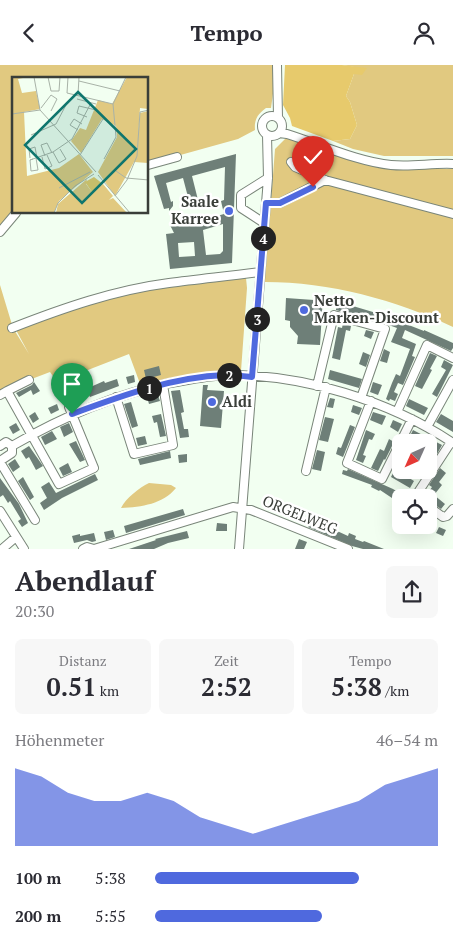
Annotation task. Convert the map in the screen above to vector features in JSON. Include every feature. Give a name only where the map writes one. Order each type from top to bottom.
[{"type":"street","points":[[277,68],[274,116],[282,125],[319,143],[360,159],[390,165],[453,164]]},
{"type":"street","points":[[274,116],[264,119],[261,125],[263,131],[274,135],[287,134],[319,143]]},
{"type":"street","points":[[239,549],[269,160],[274,135],[282,125]]},
{"type":"street","points":[[149,165],[177,157]]},
{"type":"street","points":[[291,162],[295,167],[326,180],[453,214]]},
{"type":"street","points":[[264,223],[240,208],[241,195],[268,178]]},
{"type":"street","points":[[266,203],[280,203],[326,180]]},
{"type":"street","points":[[0,232],[15,214]]},
{"type":"street","points":[[12,328],[64,308],[114,294],[168,283],[260,272]]},
{"type":"street","points":[[306,471],[334,315],[394,331]]},
{"type":"street","points":[[361,398],[385,329]]},
{"type":"street","points":[[397,412],[423,343],[453,358]]},
{"type":"street","points":[[12,446],[70,410],[142,389],[208,377],[228,375],[252,377],[322,387],[371,401],[412,419],[452,442],[420,489]]},
{"type":"street","points":[[29,380],[3,393],[31,435],[59,484],[94,468],[70,410]]},
{"type":"street","points":[[139,380],[142,389]]},
{"type":"street","points":[[427,427],[453,380]]},
{"type":"street","points":[[116,397],[134,454],[173,445],[163,385]]},
{"type":"street","points":[[371,401],[347,463],[382,479],[412,419]]},
{"type":"street","points":[[0,446],[6,442],[12,446]]},
{"type":"street","points":[[12,446],[12,453],[0,461],[35,520]]},
{"type":"street","points":[[83,549],[87,547],[94,549],[233,507],[242,508]]},
{"type":"street","name":"ORGELWEG","points":[[242,508],[348,549]]},
{"type":"street","points":[[437,513],[443,517],[447,516],[453,509]]},
{"type":"street","points":[[0,511],[24,549]]},
{"type":"street","points":[[2,549],[16,537]]},
{"type":"shaded area","points":[[0,65],[277,65],[271,108],[266,108],[259,115],[255,123],[255,130],[238,139],[149,164],[149,77],[12,77],[12,214],[0,228]]},
{"type":"shaded area","points":[[285,65],[342,65],[367,68],[362,75],[354,74],[346,96],[350,102],[357,125],[350,139],[333,141],[292,126],[283,105]]},
{"type":"shaded area","points":[[342,65],[453,65],[453,156],[384,156],[353,149],[333,141],[350,139],[357,125],[350,102],[346,96],[354,74],[366,69]]},
{"type":"shaded area","points":[[287,137],[371,166],[389,169],[453,169],[453,327],[383,300],[335,288],[285,282],[260,282],[266,267],[275,149]]},
{"type":"shaded area","points":[[237,277],[246,278],[247,288],[241,371],[228,375],[142,389],[129,354],[57,382],[50,372],[29,380],[0,395],[0,285],[13,328],[29,354],[16,330],[114,294]]},
{"type":"shaded area","points":[[149,483],[171,485],[176,488],[165,498],[152,504],[121,508],[133,494]]},
{"type":"building","name":"Saale Karree","points":[[236,154],[232,263],[170,269],[166,234],[174,233],[169,223],[187,222],[198,215],[199,221],[224,214],[221,201],[224,200],[225,167],[192,176],[198,200],[193,201],[194,204],[185,198],[188,197],[183,178],[166,183],[171,202],[173,201],[173,206],[169,211],[169,208],[164,209],[154,176]],"holes":[[[223,224],[223,251],[220,254],[206,255],[203,230]],[[194,242],[195,256],[179,257],[178,243]]]},
{"type":"building","name":"Netto Marken-Discount","points":[[315,296],[323,296],[320,345],[297,344],[298,336],[290,327],[290,321],[285,320],[286,298],[314,300]]},
{"type":"building","points":[[336,301],[424,330],[453,343],[453,348],[451,351],[405,330],[402,338],[416,344],[412,356],[415,357],[403,385],[398,383],[394,392],[398,394],[395,401],[390,399],[389,401],[386,399],[392,383],[396,374],[400,376],[410,349],[391,342],[397,328],[336,310]]},
{"type":"building","points":[[343,323],[351,326],[350,331],[346,330],[340,360],[332,358],[338,327],[342,328]]},
{"type":"building","points":[[366,330],[374,332],[371,339],[364,336]]},
{"type":"building","points":[[384,349],[390,352],[387,363],[380,361]]},
{"type":"building","points":[[363,352],[370,355],[366,367],[359,364]]},
{"type":"building","points":[[430,353],[437,356],[422,389],[415,386]]},
{"type":"building","points":[[444,360],[453,365],[437,397],[432,394],[446,370],[441,367]]},
{"type":"building","points":[[159,366],[161,375],[146,379],[144,370]]},
{"type":"building","points":[[330,370],[362,379],[359,388],[328,379]]},
{"type":"building","points":[[134,375],[135,382],[128,384],[126,377]]},
{"type":"building","points":[[117,379],[119,386],[90,397],[86,389],[104,381],[105,383]]},
{"type":"building","points":[[34,382],[40,391],[33,395],[31,390],[19,397],[16,393],[32,385]]},
{"type":"building","points":[[373,382],[382,385],[378,395],[370,392]]},
{"type":"building","name":"Aldi","points":[[203,385],[208,385],[207,390],[224,391],[221,428],[200,426]]},
{"type":"building","points":[[180,390],[184,412],[181,413],[184,429],[188,429],[189,437],[180,438],[171,391]]},
{"type":"building","points":[[78,393],[81,400],[73,403],[70,396]]},
{"type":"building","points":[[158,395],[160,401],[149,404],[147,397]]},
{"type":"building","points":[[330,398],[335,399],[333,408],[327,407]]},
{"type":"building","points":[[409,399],[428,408],[424,415],[406,406]]},
{"type":"building","points":[[131,402],[138,426],[132,428],[124,404]]},
{"type":"building","points":[[57,404],[59,410],[51,414],[48,408]]},
{"type":"building","points":[[353,405],[362,408],[359,415],[351,412]]},
{"type":"building","points":[[35,412],[39,419],[33,423],[29,416]]},
{"type":"building","points":[[373,412],[386,416],[382,425],[370,420]]},
{"type":"building","points":[[161,414],[166,436],[160,437],[157,422],[154,423],[152,416]]},
{"type":"building","points":[[441,414],[453,421],[453,432],[436,422]]},
{"type":"building","points":[[325,417],[334,419],[328,442],[319,440]]},
{"type":"building","points":[[393,420],[402,424],[398,432],[390,427]]},
{"type":"building","points":[[16,423],[20,430],[13,434],[9,427]]},
{"type":"building","points":[[69,423],[73,432],[64,437],[60,427]]},
{"type":"building","points":[[350,425],[355,427],[343,457],[336,454],[338,447],[341,448]]},
{"type":"building","points":[[366,430],[375,434],[372,440],[369,439],[363,455],[366,456],[363,463],[356,460]]},
{"type":"building","points":[[413,430],[421,434],[411,434]]},
{"type":"building","points":[[52,431],[57,439],[45,445],[41,437]]},
{"type":"building","points":[[145,436],[147,444],[138,446],[136,438]]},
{"type":"building","points":[[389,439],[392,441],[392,446],[385,460],[378,471],[371,468],[380,449],[384,451]]},
{"type":"building","points":[[76,441],[85,460],[80,462],[69,444]]},
{"type":"building","points":[[438,443],[442,445],[438,452]]},
{"type":"building","points":[[29,446],[43,466],[36,470],[29,457],[26,459],[21,451]]},
{"type":"building","points":[[317,450],[325,452],[321,471],[312,469]]},
{"type":"building","points":[[170,451],[171,458],[140,465],[138,459]]},
{"type":"building","points":[[187,454],[187,462],[179,463],[178,455]]},
{"type":"building","points":[[15,459],[20,467],[13,472],[8,464]]},
{"type":"building","points":[[68,463],[72,472],[63,476],[59,468]]},
{"type":"building","points":[[440,468],[446,473],[439,482],[442,485],[437,491],[437,489],[431,489],[432,487],[429,485],[433,479],[438,479]]},
{"type":"building","points":[[348,469],[393,489],[392,498],[380,490],[371,487],[372,485],[342,474],[343,470],[347,471]]},
{"type":"building","points":[[95,474],[98,480],[62,498],[44,510],[40,503],[47,498],[41,487],[49,482],[56,493]]},
{"type":"building","points":[[23,477],[34,497],[30,500],[18,481]]},
{"type":"building","points":[[0,478],[19,504],[28,523],[22,527],[18,521],[21,519],[10,501],[8,503],[3,495],[0,497]]},
{"type":"building","points":[[394,479],[411,479],[414,481],[410,488]]},
{"type":"building","points":[[437,497],[445,504],[441,509],[437,506]]},
{"type":"building","points":[[183,509],[185,515],[126,533],[124,526]]},
{"type":"building","points":[[311,519],[348,536],[349,533],[356,536],[355,539],[384,549],[363,549],[352,546],[308,527]]},
{"type":"building","points":[[217,523],[227,524],[227,531],[216,531]]},
{"type":"building","points":[[439,527],[446,530],[443,536],[437,533]]},
{"type":"building","points":[[113,530],[115,537],[106,540],[104,532]]},
{"type":"building","points":[[187,531],[189,538],[168,543],[154,549],[129,549],[155,539]]},
{"type":"building","points":[[94,533],[96,541],[87,540],[74,543],[72,536]]},
{"type":"building","points":[[299,539],[307,542],[304,549],[295,549]]},
{"type":"place","name":"Saale Karree","points":[[229,211]]},
{"type":"place","name":"Netto Marken-Discount","points":[[304,310]]},
{"type":"place","name":"Aldi","points":[[212,402]]},
{"type":"route","points":[[72,414],[142,389],[208,377],[228,375],[252,377],[266,203],[280,203],[313,187]]}]
